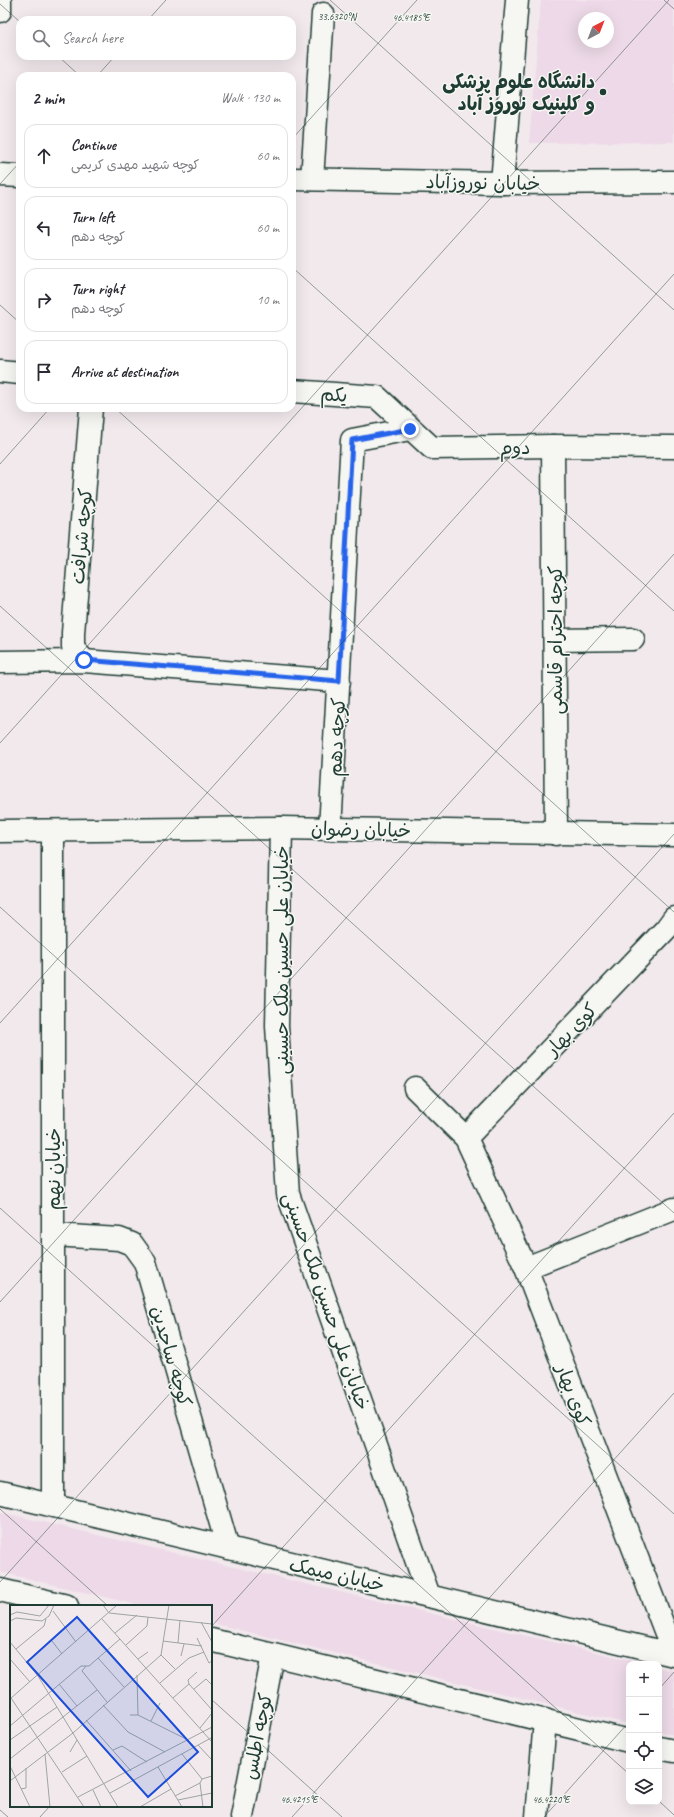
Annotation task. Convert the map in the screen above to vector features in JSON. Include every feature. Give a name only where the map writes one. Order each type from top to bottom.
[{"type":"street","points":[[0,0],[0,11]]},
{"type":"street","points":[[502,183],[517,0]]},
{"type":"street","points":[[302,179],[323,14]]},
{"type":"street","points":[[0,176],[16,176]]},
{"type":"street","name":"خیابان نوروزآباد","points":[[302,179],[502,183],[674,182]]},
{"type":"street","points":[[0,371],[16,373]]},
{"type":"street","name":"یکم","points":[[296,391],[377,396]]},
{"type":"street","name":"دوم","points":[[377,396],[410,429],[432,448],[554,446],[674,447]]},
{"type":"street","name":"کوچه شرافت","points":[[84,660],[73,647],[73,633],[91,412]]},
{"type":"street","name":"کوچه دهم","points":[[330,829],[352,440],[410,429]]},
{"type":"street","name":"کوچه احترام قاسمی","points":[[554,446],[556,834]]},
{"type":"street","points":[[555,640],[634,639]]},
{"type":"street","points":[[0,662],[84,660],[339,681]]},
{"type":"street","name":"خیابان رضوان","points":[[0,831],[53,832],[281,828],[674,835]]},
{"type":"street","name":"خیابان علی حسین ملک حسینی","points":[[281,828],[277,1026],[288,1194],[429,1596]]},
{"type":"street","name":"خیابان نهم","points":[[53,832],[53,1506]]},
{"type":"street","name":"کوی بهار","points":[[466,1138],[666,929],[674,918]]},
{"type":"street","name":"کوی بهار","points":[[415,1088],[466,1138],[526,1268],[674,1654]]},
{"type":"street","points":[[526,1268],[674,1209]]},
{"type":"street","name":"کوچه ساجدین","points":[[53,1235],[119,1239],[132,1244],[145,1262],[228,1548]]},
{"type":"street","name":"خیابان میمک","points":[[0,1493],[674,1654]]},
{"type":"street","points":[[0,1590],[63,1605]]},
{"type":"street","points":[[212,1640],[626,1739]]},
{"type":"street","name":"کوچه اطلس","points":[[242,1817],[273,1655]]},
{"type":"street","points":[[538,1817],[545,1720]]},
{"type":"street","points":[[662,1749],[674,1751]]},
{"type":"shaded area","name":"دانشگاه علوم پزشکی و کلینیک نوروز آباد","points":[[541,0],[674,0],[674,142],[529,143]]},
{"type":"shaded area","points":[[0,1512],[633,1661],[626,1661],[626,1723],[212,1623],[212,1605],[138,1605],[0,1572]]},
{"type":"shaded area","points":[[662,1668],[674,1671],[674,1735],[662,1732]]},
{"type":"place","name":"دانشگاه علوم پزشکی و کلینیک نوروز آباد","points":[[603,92]]},
{"type":"route","points":[[84,660],[339,681],[352,440],[410,429]]}]
